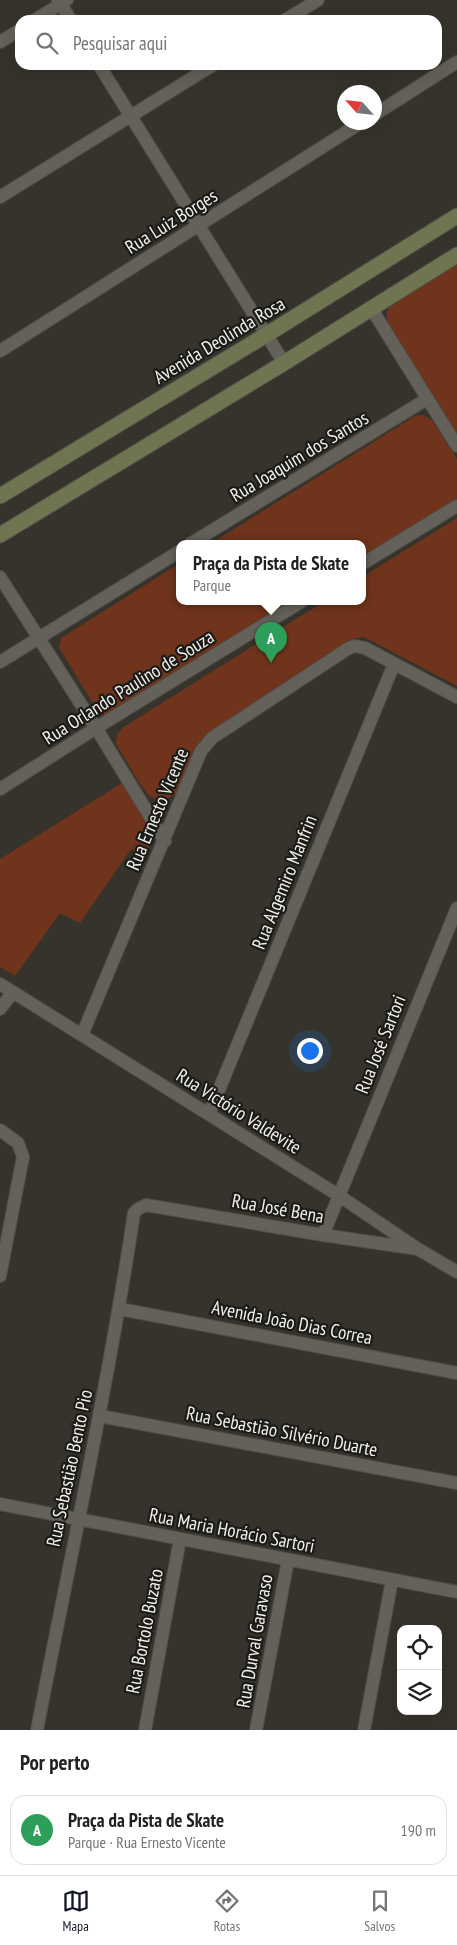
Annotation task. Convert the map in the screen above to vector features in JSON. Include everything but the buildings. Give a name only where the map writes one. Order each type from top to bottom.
[{"type":"street","points":[[293,15],[318,0]]},
{"type":"street","points":[[43,15],[62,1],[69,15]]},
{"type":"street","points":[[0,42],[15,33]]},
{"type":"street","points":[[382,109],[457,62]]},
{"type":"street","points":[[102,70],[284,363]]},
{"type":"street","points":[[0,197],[204,70]]},
{"type":"street","name":"Rua Luiz Borges","points":[[0,351],[349,130]]},
{"type":"street","name":"Avenida Deolinda Rosa","points":[[0,496],[266,335],[457,216]]},
{"type":"street","points":[[0,535],[284,363],[457,255]]},
{"type":"street","points":[[371,308],[457,446]]},
{"type":"street","name":"Rua Joaquim dos Santos","points":[[197,540],[427,399]]},
{"type":"street","points":[[366,562],[457,506]]},
{"type":"street","points":[[0,662],[176,553]]},
{"type":"street","points":[[0,577],[165,841]]},
{"type":"street","name":"Rua Orlando Paulino de Souza","points":[[0,789],[296,605]]},
{"type":"street","name":"Rua Ernesto Vicente","points":[[82,1035],[205,744],[349,648],[355,646],[365,648],[394,664]]},
{"type":"street","points":[[394,664],[457,697]]},
{"type":"street","name":"Rua Algemiro Manfrin","points":[[209,1114],[394,664]]},
{"type":"street","name":"Rua José Sartori","points":[[323,1235],[457,908]]},
{"type":"street","name":"Rua Victório Valdevite","points":[[0,984],[338,1195],[418,1249],[457,1272]]},
{"type":"street","points":[[0,1009],[13,992]]},
{"type":"street","points":[[0,1130],[18,1143],[23,1157],[0,1276]]},
{"type":"street","name":"Rua José Bena","points":[[134,1213],[146,1205],[418,1249]]},
{"type":"street","name":"Rua Sebastião Bento Pio","points":[[37,1730],[100,1416],[120,1309],[134,1213]]},
{"type":"street","name":"Avenida João Dias Correa","points":[[120,1309],[457,1373]]},
{"type":"street","name":"Rua Sebastião Silvério Duarte","points":[[100,1416],[457,1483]]},
{"type":"street","name":"Rua Maria Horácio Sartori","points":[[0,1504],[457,1592]]},
{"type":"street","name":"Rua Bortolo Buzato","points":[[145,1730],[180,1539]]},
{"type":"street","name":"Rua Durval Garavaso","points":[[256,1730],[288,1560]]},
{"type":"street","points":[[364,1730],[392,1580]]},
{"type":"shaded area","points":[[457,262],[457,433],[387,322],[387,313],[390,304]]},
{"type":"shaded area","points":[[423,415],[432,420],[457,459],[457,499],[366,556],[366,540],[216,540],[415,416]]},
{"type":"shaded area","points":[[457,518],[457,686],[368,639],[363,637],[352,639],[200,741],[180,789],[174,795],[166,799],[157,799],[145,791],[116,744],[117,735],[122,728],[318,605],[366,605],[366,575]]},
{"type":"shaded area","points":[[176,566],[176,605],[288,605],[109,716],[99,713],[59,648],[61,638]]},
{"type":"shaded area","points":[[122,783],[155,837],[144,856],[131,849],[80,923],[60,913],[15,976],[0,967],[0,859]]},
{"type":"place","name":"Praça da Pista de Skate","points":[[271,663]]}]
